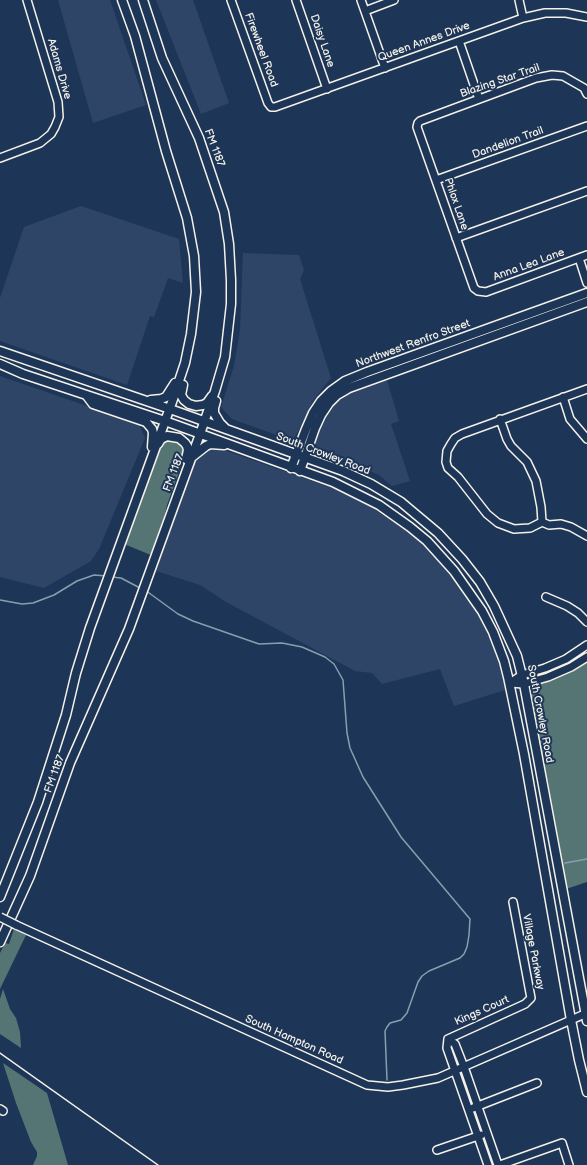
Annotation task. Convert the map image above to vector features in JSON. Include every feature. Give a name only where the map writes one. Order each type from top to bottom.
[{"type":"main road","name":"FM 1187","points":[[0,897],[38,802],[66,716],[76,673],[94,617],[181,377],[191,334],[196,292],[194,256],[187,218],[166,151],[135,36],[122,0]]},
{"type":"main road","name":"FM 1187","points":[[0,942],[30,876],[70,763],[129,629],[192,457],[225,357],[231,304],[231,280],[229,244],[224,212],[199,138],[162,58],[143,0]]},
{"type":"main road","points":[[196,292],[199,300],[196,330],[181,395],[186,402],[200,406],[207,403],[215,391]]},
{"type":"main road","name":"Northwest Renfro Street","points":[[300,471],[321,415],[334,393],[345,381],[587,293]]},
{"type":"main road","name":"Northwest Renfro Street","points":[[291,468],[313,413],[321,401],[334,393],[587,302]]},
{"type":"main road","name":"South Crowley Road","points":[[0,351],[142,399],[343,471],[371,484],[401,502],[419,516],[462,558],[480,582],[494,606],[506,629],[517,656],[524,684],[587,1016]]},
{"type":"main road","points":[[225,357],[226,363],[214,413],[220,423],[227,430]]},
{"type":"main road","name":"South Crowley Road","points":[[0,364],[51,384],[165,421],[333,482],[379,506],[410,527],[427,541],[454,570],[482,611],[493,632],[504,660],[510,683],[571,1020],[587,1092]]},
{"type":"main road","points":[[51,384],[56,371]]},
{"type":"main road","points":[[142,399],[156,400],[166,397],[176,380],[181,377]]},
{"type":"main road","points":[[87,396],[93,404],[142,420],[149,425],[153,433],[153,445],[125,520],[127,527]]},
{"type":"main road","points":[[155,448],[161,439],[167,436],[179,438],[185,442],[187,446],[188,454],[173,494],[174,504]]},
{"type":"main road","points":[[192,457],[210,444],[228,444]]},
{"type":"main road","points":[[410,527],[419,516]]},
{"type":"street","name":"Adams Drive","points":[[0,158],[40,143],[51,134],[59,117],[58,102],[27,0]]},
{"type":"street","name":"Firewheel Road","points":[[231,0],[268,103],[271,107]]},
{"type":"street","name":"Daisy Lane","points":[[296,0],[327,89]]},
{"type":"street","points":[[361,0],[385,68]]},
{"type":"street","points":[[365,11],[394,0]]},
{"type":"street","points":[[519,0],[523,18]]},
{"type":"street","name":"Queen Annes Drive","points":[[271,107],[275,108],[523,18],[545,13],[566,13],[587,17]]},
{"type":"street","points":[[459,41],[479,99]]},
{"type":"street","name":"Blazing Star Trail","points":[[418,123],[420,120],[536,78],[552,75],[563,76],[573,81],[584,88],[587,94]]},
{"type":"street","name":"Phlox Lane","points":[[418,123],[417,127],[456,238],[474,288],[478,291]]},
{"type":"street","name":"Dandelion Trail","points":[[436,180],[587,126]]},
{"type":"street","points":[[456,238],[587,191]]},
{"type":"street","name":"Anna Lea Lane","points":[[478,291],[486,292],[587,255]]},
{"type":"street","points":[[578,258],[587,283]]},
{"type":"street","points":[[587,389],[500,419],[462,434],[455,438],[451,444],[447,451],[446,462],[448,468],[458,477],[487,514],[498,523],[506,527],[522,529],[530,528],[542,522],[549,525],[561,524],[587,536]]},
{"type":"street","points":[[563,397],[570,418],[587,438]]},
{"type":"street","points":[[500,419],[509,442],[527,462],[536,481],[542,522]]},
{"type":"street","points":[[546,597],[566,606],[587,622]]},
{"type":"street","points":[[510,683],[522,675],[545,668],[566,659],[587,645]]},
{"type":"street","points":[[510,683],[524,684],[554,675],[587,657]]},
{"type":"street","name":"Village Parkway","points":[[513,902],[531,998],[525,1004]]},
{"type":"street","name":"South Hampton Road","points":[[0,918],[367,1085],[403,1086],[438,1078],[571,1020],[587,1016]]},
{"type":"street","name":"Kings Court","points":[[448,1038],[525,1004]]},
{"type":"street","name":"Kings Court","points":[[448,1038],[447,1048],[488,1165]]},
{"type":"street","name":"Kings Court","points":[[448,1038],[454,1044],[464,1067],[499,1165]]},
{"type":"street","points":[[469,1109],[537,1083]]},
{"type":"street","points":[[437,1150],[486,1132]]},
{"type":"street","points":[[499,1165],[562,1143],[569,1165]]},
{"type":"shaded area","points":[[58,0],[110,0],[146,105],[93,123]]},
{"type":"shaded area","points":[[156,0],[193,0],[229,103],[201,114]]},
{"type":"shaded area","points":[[81,206],[179,239],[183,283],[168,278],[154,317],[150,316],[127,385],[0,341],[0,298],[24,227]]},
{"type":"shaded area","points":[[243,253],[299,255],[304,270],[300,279],[331,378],[314,399],[293,441],[232,419],[221,407],[234,366],[240,330]]},
{"type":"shaded area","points":[[0,376],[139,424],[145,438],[99,549],[91,561],[44,588],[0,577]]},
{"type":"shaded area","points":[[387,380],[399,421],[391,424],[410,481],[392,486],[379,475],[318,449],[315,442],[321,425],[333,407],[346,395]]},
{"type":"shaded area","points":[[207,448],[221,449],[338,490],[371,507],[415,537],[446,567],[474,607],[500,663],[504,675],[505,690],[454,706],[440,669],[382,684],[372,673],[355,671],[226,602],[200,585],[156,571],[195,459]]},
{"type":"green space","points":[[174,439],[185,447],[184,458],[151,555],[124,544],[161,442],[164,440]]},
{"type":"green space","points":[[587,660],[587,882],[566,889],[529,689],[532,685]]},
{"type":"green space","points":[[14,929],[26,935],[0,989],[0,953],[5,943],[9,944]]},
{"type":"green space","points":[[3,989],[10,1009],[16,1018],[20,1032],[21,1048],[0,1034],[0,999]]},
{"type":"green space","points":[[3,1063],[47,1093],[68,1165],[33,1165],[37,1152],[31,1142],[16,1103]]},
{"type":"waterway","points":[[0,600],[22,604],[33,603],[54,595],[77,581],[94,575],[107,576]]},
{"type":"waterway","points":[[112,577],[121,578],[140,588]]},
{"type":"waterway","points":[[145,590],[178,614],[193,621],[259,644],[282,643],[302,647],[325,657],[334,664],[343,680],[347,733],[350,748],[363,777],[401,837],[470,919],[467,947],[464,954],[460,958],[429,971],[422,976],[418,982],[407,1013],[401,1020],[390,1023],[387,1027],[385,1031],[387,1080]]},
{"type":"waterway","points":[[565,863],[587,859]]},
{"type":"railway","points":[[0,1053],[158,1165]]}]
